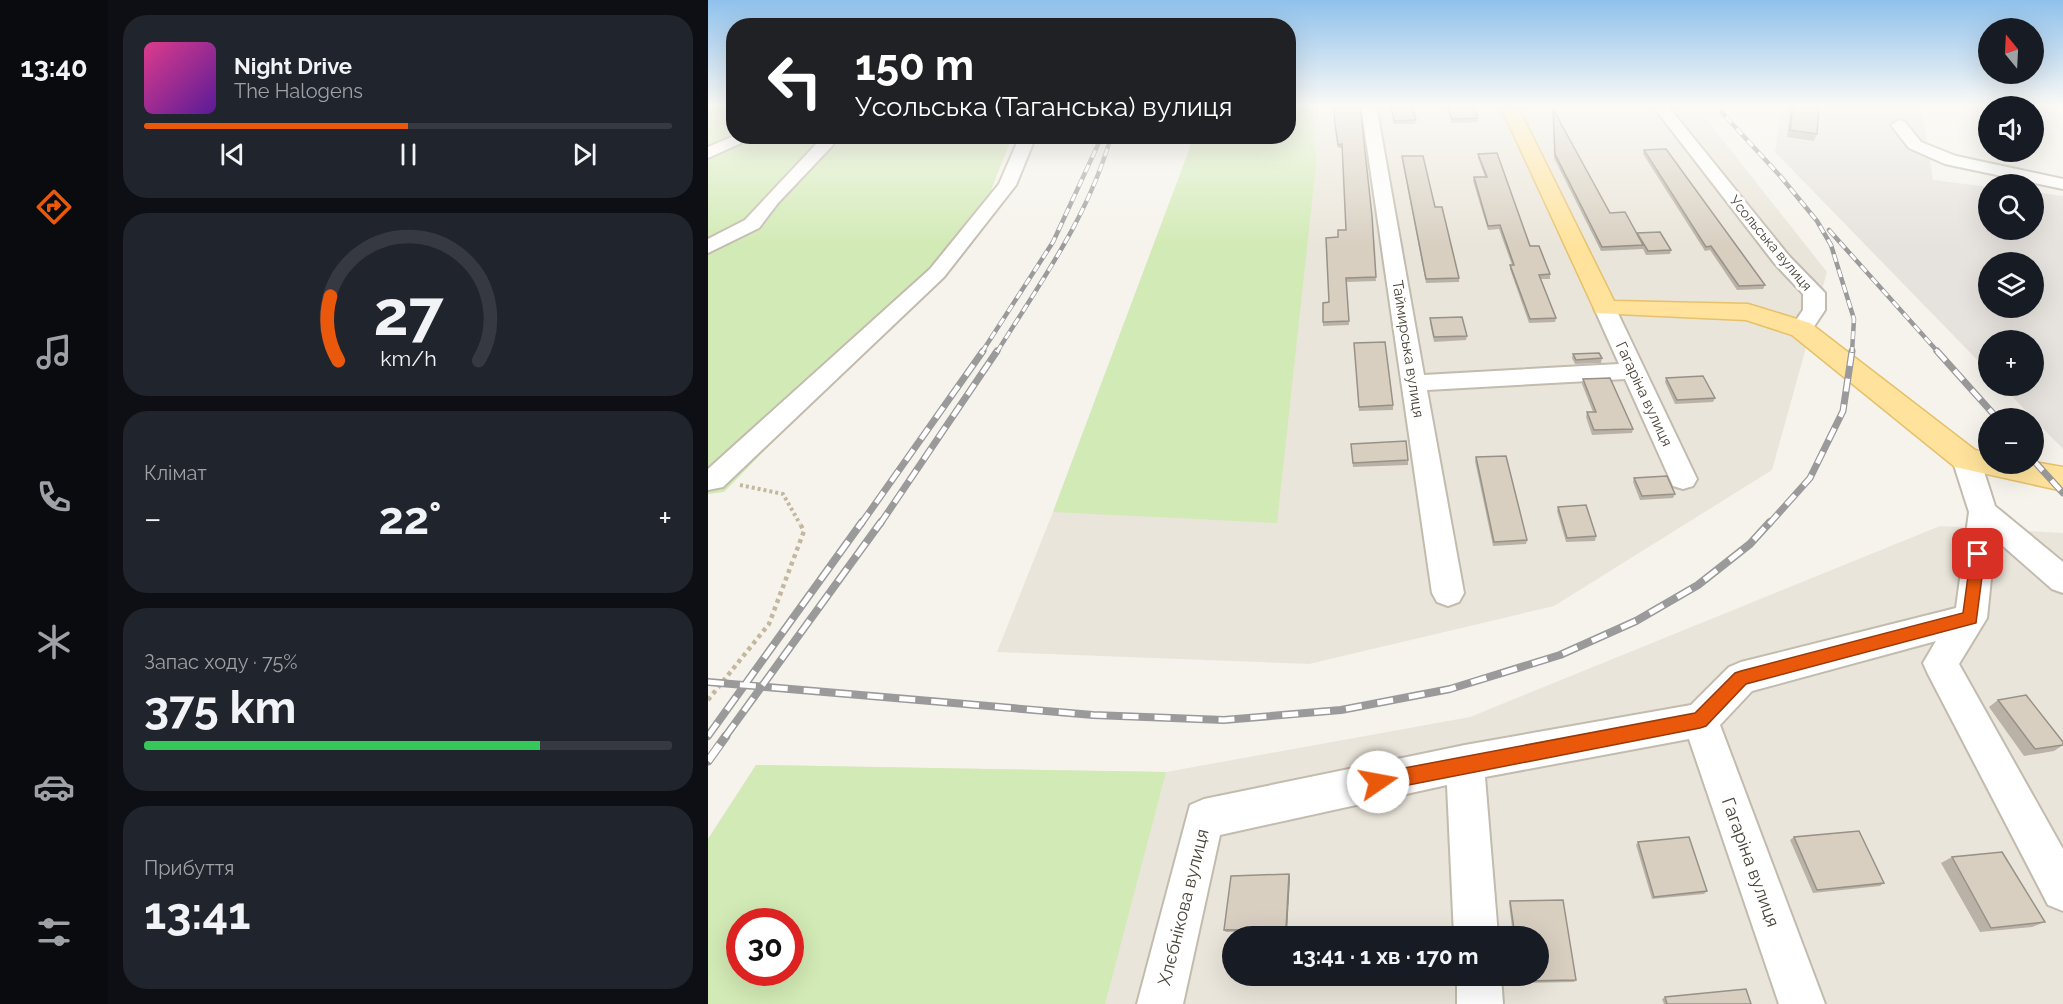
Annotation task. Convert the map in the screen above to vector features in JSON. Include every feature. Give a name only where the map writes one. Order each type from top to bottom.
[{"type":"main road","points":[[1530,152],[1605,309],[1748,312],[1801,329],[1966,459],[2063,479]]},
{"type":"street","points":[[708,248],[752,224],[771,199],[816,152]]},
{"type":"street","points":[[711,480],[937,273],[1007,185],[1021,152]]},
{"type":"street","name":"Таймирська вулиця","points":[[1376,152],[1448,593]]},
{"type":"street","name":"Усольська вулиця","points":[[1696,152],[1782,260],[1814,293],[1814,310],[1801,329]]},
{"type":"street","points":[[1931,152],[1951,160],[2063,184]]},
{"type":"street","name":"Гагаріна вулиця","points":[[1605,309],[1683,479]]},
{"type":"street","points":[[1413,383],[1634,371]]},
{"type":"street","points":[[1966,459],[1983,512],[1971,618],[1940,663],[2063,890]]},
{"type":"street","points":[[1983,512],[2063,580]]},
{"type":"street","points":[[1700,720],[1741,678],[1971,618]]},
{"type":"street","name":"Гагаріна вулиця","points":[[1700,720],[1802,1004]]},
{"type":"street","name":"Хлєбнікова вулиця","points":[[1160,1004],[1204,819],[1465,763],[1700,720]]},
{"type":"street","points":[[1465,763],[1475,926]]},
{"type":"street","points":[[1479,986],[1480,1004]]},
{"type":"path","points":[[708,700],[769,624],[804,531],[783,494],[711,480]]},
{"type":"shaded area","points":[[1188,152],[1732,152],[1827,272],[1772,470],[1554,606],[1309,664],[997,652],[1053,512]]},
{"type":"shaded area","points":[[1775,152],[1928,152],[1933,180],[1978,186],[1978,240],[2044,240],[2044,193],[2063,196],[2063,449],[2044,429],[2044,408],[2023,408],[2012,396],[2044,396],[2044,330],[1978,330],[1978,361]]},
{"type":"shaded area","points":[[1940,526],[2063,533],[2063,1004],[708,1004],[708,839],[756,765],[1166,772],[1470,717]]},
{"type":"green space","points":[[708,152],[1006,152],[973,236],[724,492],[708,494]]},
{"type":"green space","points":[[1188,152],[1315,152],[1316,165],[1277,523],[1053,512]]},
{"type":"green space","points":[[756,765],[1166,772],[1105,1004],[708,1004],[708,839]]},
{"type":"building","points":[[1342,152],[1365,152],[1376,277],[1346,278],[1349,321],[1323,322],[1323,303],[1329,302],[1326,238],[1338,237],[1338,230],[1346,230]]},
{"type":"building","points":[[1555,152],[1576,152],[1610,213],[1625,212],[1643,245],[1602,247]]},
{"type":"building","points":[[1645,152],[1668,152],[1765,285],[1739,286],[1711,246],[1706,247]]},
{"type":"building","points":[[1497,153],[1530,246],[1539,246],[1550,274],[1539,275],[1556,318],[1530,319],[1510,265],[1514,265],[1500,225],[1488,226],[1474,177],[1487,177],[1478,154]]},
{"type":"building","points":[[1402,156],[1423,156],[1435,207],[1442,207],[1459,278],[1426,279]]},
{"type":"building","points":[[1660,232],[1671,250],[1648,251],[1637,233]]},
{"type":"building","points":[[1462,317],[1467,336],[1434,337],[1430,318]]},
{"type":"building","points":[[1385,342],[1393,405],[1359,407],[1354,343]]},
{"type":"building","points":[[1599,353],[1602,358],[1576,360],[1573,354]]},
{"type":"building","points":[[1703,376],[1715,398],[1677,400],[1666,378]]},
{"type":"building","points":[[1610,378],[1633,429],[1594,430],[1587,412],[1596,412],[1583,379]]},
{"type":"building","points":[[1406,441],[1408,460],[1353,463],[1351,444]]},
{"type":"building","points":[[1506,456],[1527,540],[1494,542],[1476,457]]},
{"type":"building","points":[[1667,476],[1675,494],[1642,496],[1634,478]]},
{"type":"building","points":[[1586,505],[1596,536],[1567,538],[1558,507]]},
{"type":"building","points":[[2026,695],[2063,745],[2035,749],[1998,700]]},
{"type":"building","points":[[1859,831],[1884,883],[1817,890],[1794,837]]},
{"type":"building","points":[[1689,837],[1707,891],[1654,897],[1638,842]]},
{"type":"building","points":[[2002,852],[2045,922],[1991,928],[1952,857]]},
{"type":"building","points":[[1289,874],[1286,926],[1225,926],[1231,876]]},
{"type":"building","points":[[1563,900],[1576,980],[1549,980],[1549,926],[1514,926],[1510,901]]},
{"type":"building","points":[[1746,989],[1751,1004],[1667,1004],[1665,997]]},
{"type":"railway","points":[[982,352],[1053,242],[1095,152]]},
{"type":"railway","points":[[997,352],[1077,221],[1106,152]]},
{"type":"railway","points":[[1758,152],[1817,221],[1831,245],[1854,319],[1852,352]]},
{"type":"railway","points":[[1829,230],[1938,352]]},
{"type":"railway","points":[[861,524],[983,351]]},
{"type":"railway","points":[[880,524],[997,351]]},
{"type":"railway","points":[[1769,524],[1810,478],[1843,411],[1852,351]]},
{"type":"railway","points":[[1937,351],[1988,408]]},
{"type":"railway","points":[[2044,472],[2063,493]]},
{"type":"railway","points":[[745,685],[862,522]]},
{"type":"railway","points":[[762,687],[881,522]]},
{"type":"railway","points":[[762,687],[1093,715],[1224,720],[1341,710],[1450,689],[1560,655],[1636,621],[1698,585],[1750,544],[1770,522]]},
{"type":"railway","points":[[708,682],[745,685]]},
{"type":"railway","points":[[708,736],[745,685]]},
{"type":"railway","points":[[745,685],[762,687]]},
{"type":"railway","points":[[725,737],[762,687]]},
{"type":"railway","points":[[708,761],[726,736]]},
{"type":"route","points":[[1378,782],[1465,763],[1700,720],[1741,678],[1971,618],[1978,554]]}]
